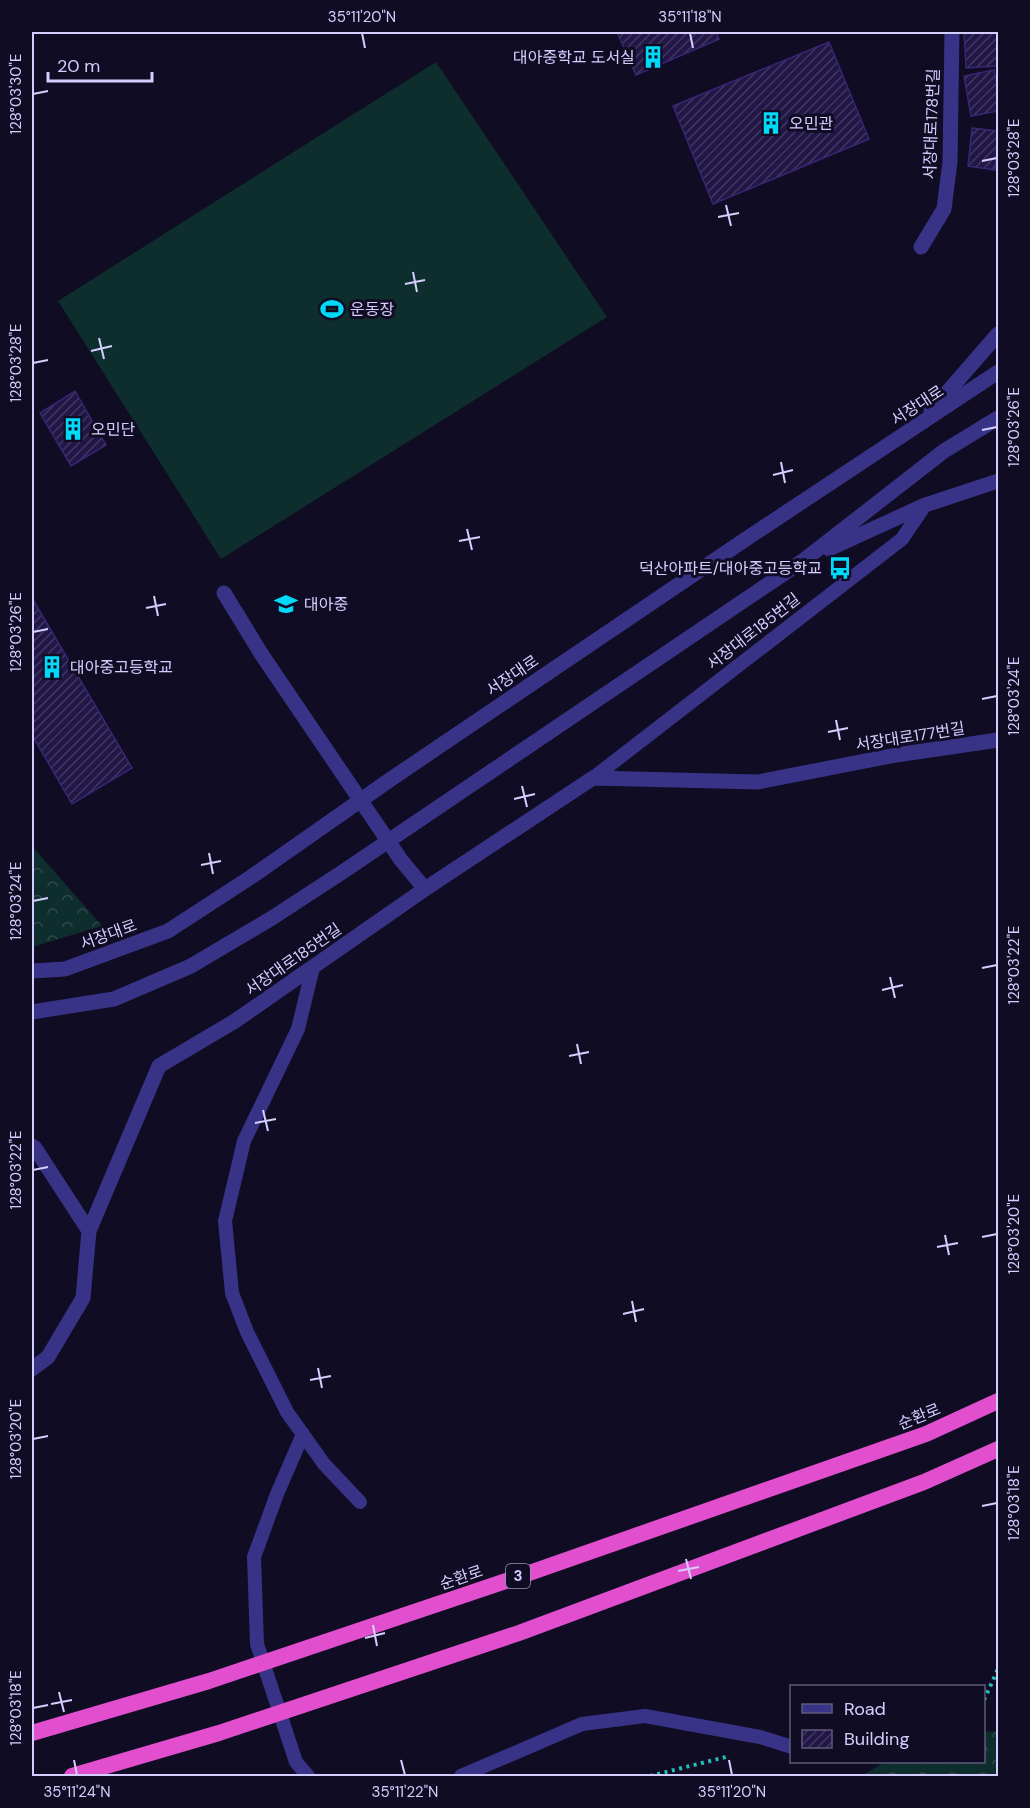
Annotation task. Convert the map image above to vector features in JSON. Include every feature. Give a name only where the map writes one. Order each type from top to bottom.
[{"type":"highway","name":"순환로","points":[[32,1733],[209,1681],[515,1578],[926,1434],[999,1401]]},
{"type":"highway","points":[[72,1776],[219,1733],[519,1633],[924,1482],[999,1449]]},
{"type":"street","name":"서장대로178번길","points":[[921,247],[944,209],[949,174],[952,32]]},
{"type":"street","points":[[921,424],[999,334]]},
{"type":"street","name":"서장대로","points":[[32,971],[65,969],[168,931],[251,877],[400,772],[749,537],[999,372]]},
{"type":"street","points":[[32,1012],[114,999],[191,966],[272,918],[804,560],[944,451],[999,418]]},
{"type":"street","points":[[804,560],[925,505],[999,481]]},
{"type":"street","points":[[225,593],[262,655],[401,860],[425,889]]},
{"type":"street","name":"서장대로177번길","points":[[593,778],[758,782],[896,755],[999,740]]},
{"type":"street","name":"서장대로185번길","points":[[32,1370],[48,1357],[83,1298],[89,1231],[159,1066],[235,1021],[425,889],[593,778]]},
{"type":"street","points":[[32,1146],[89,1231]]},
{"type":"lane","name":"서장대로185번길","points":[[593,778],[902,539],[925,505]]},
{"type":"lane","points":[[313,967],[298,1029],[244,1141],[225,1221],[232,1293],[247,1332],[287,1412],[324,1464],[360,1502]]},
{"type":"lane","points":[[303,1434],[277,1494],[254,1557],[257,1644],[296,1762],[308,1776]]},
{"type":"lane","points":[[461,1776],[582,1724],[645,1716],[760,1737],[790,1746]]},
{"type":"path","points":[[985,1698],[999,1669]]},
{"type":"path","points":[[650,1776],[732,1756]]},
{"type":"green space","name":"운동장","points":[[436,62],[607,317],[221,559],[58,301]]},
{"type":"green space","points":[[32,846],[102,926],[32,947]]},
{"type":"green space","points":[[998,1731],[998,1776],[861,1776],[883,1763],[985,1763],[985,1732]]},
{"type":"building","name":"대아중학교 도서실","points":[[617,32],[716,32],[719,39],[636,75]]},
{"type":"building","points":[[964,32],[998,32],[998,66],[966,68]]},
{"type":"building","name":"오민관","points":[[829,42],[869,139],[713,204],[673,106]]},
{"type":"building","points":[[994,70],[998,92],[998,111],[971,116],[964,76]]},
{"type":"building","points":[[972,128],[998,131],[995,170],[968,166]]},
{"type":"building","name":"오민단","points":[[75,391],[106,445],[71,466],[40,413]]},
{"type":"building","name":"대아중고등학교","points":[[32,598],[132,768],[72,804],[32,735]]},
{"type":"place","name":"대아중학교 도서실","points":[[653,57]]},
{"type":"place","name":"오민관","points":[[771,123]]},
{"type":"place","name":"운동장","points":[[332,309]]},
{"type":"place","name":"오민단","points":[[73,429]]},
{"type":"place","name":"덕산아파트/대아중고등학교","points":[[840,568]]},
{"type":"place","name":"대아중","points":[[286,604]]},
{"type":"place","name":"대아중고등학교","points":[[52,667]]}]
